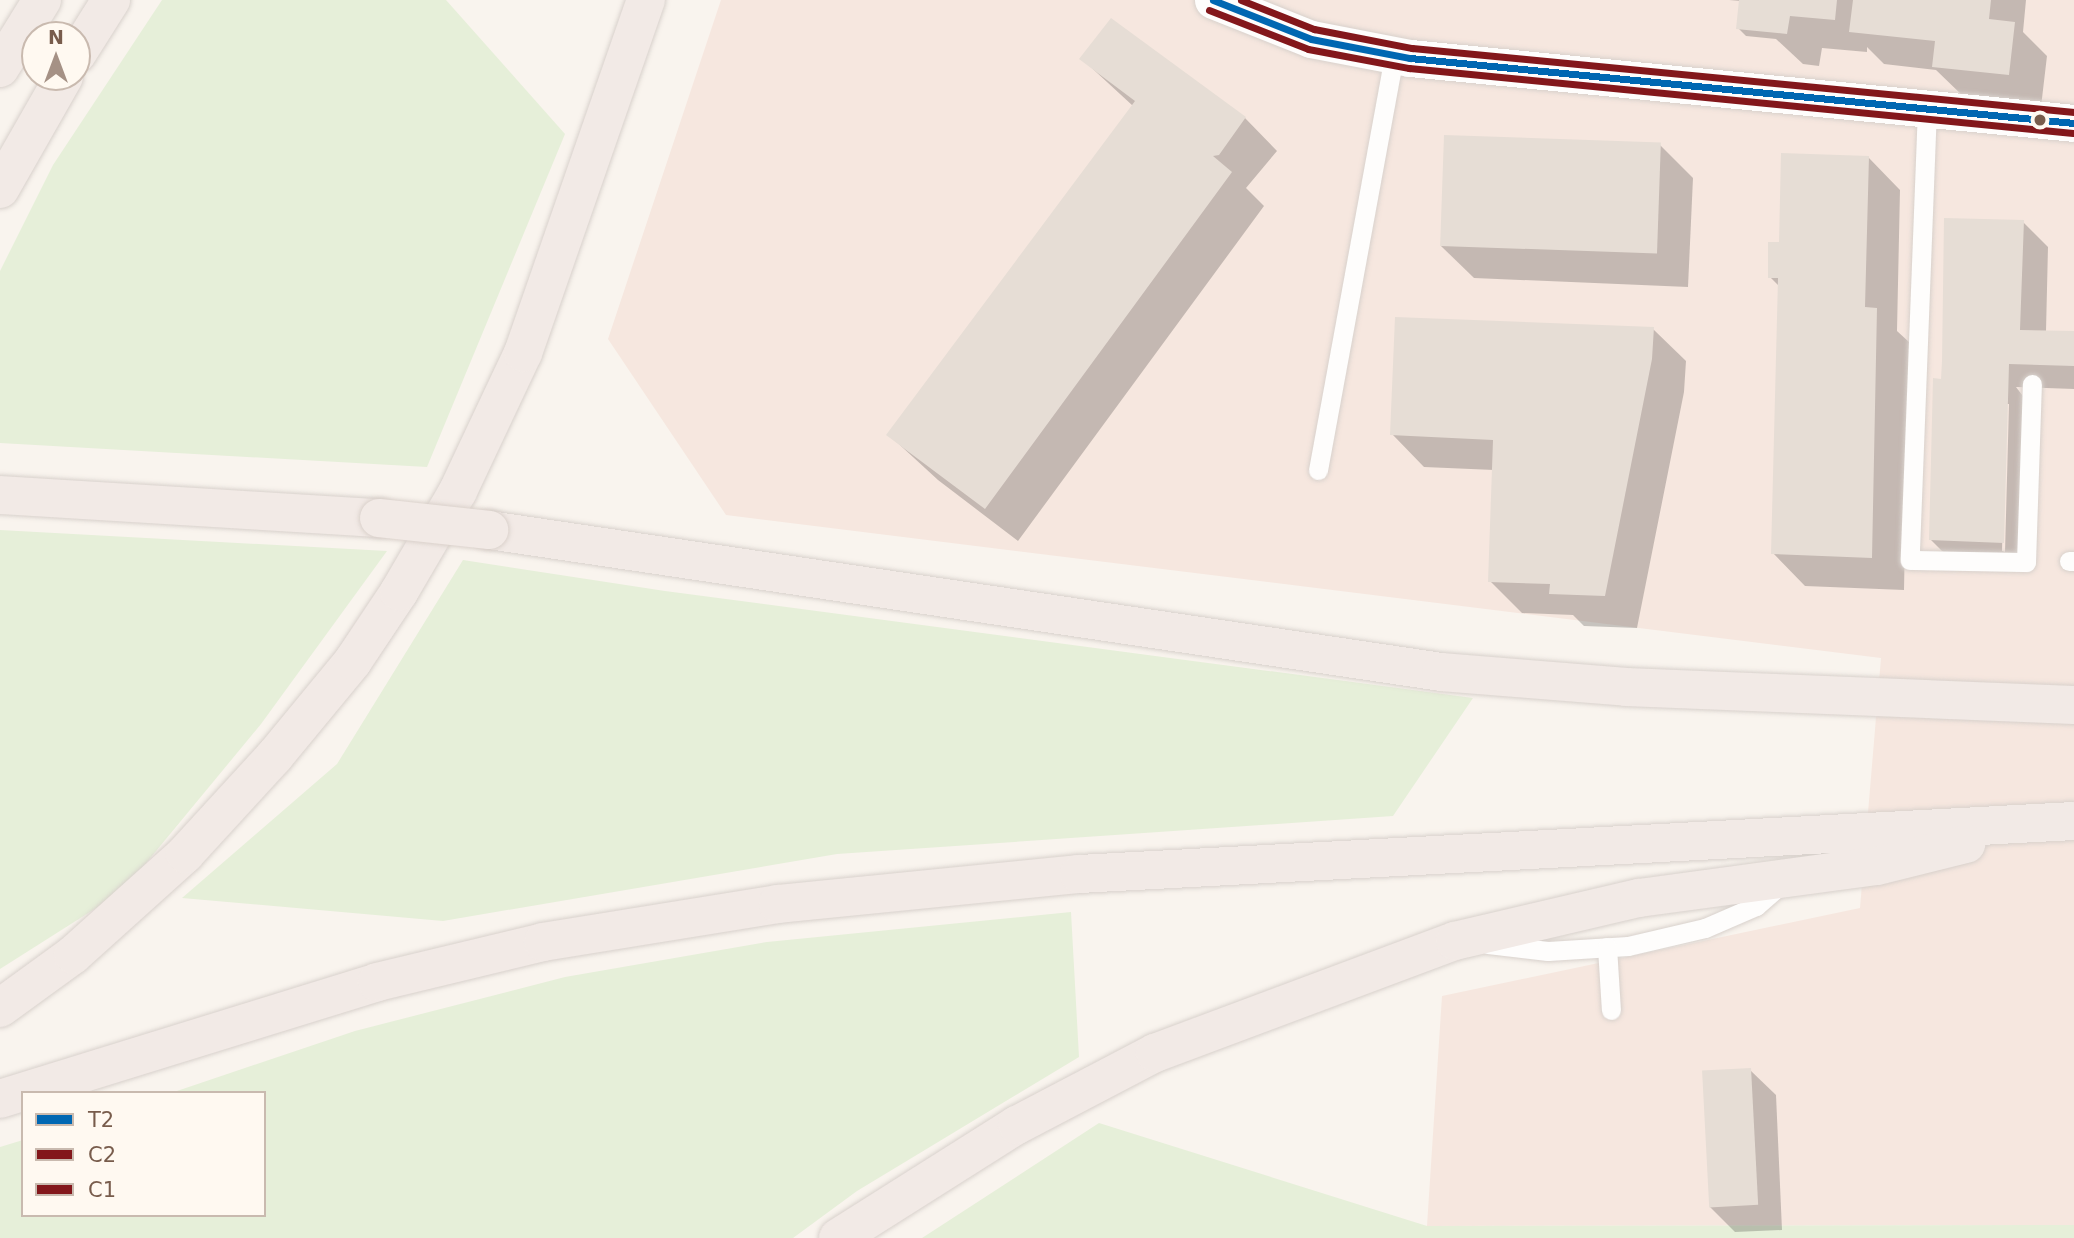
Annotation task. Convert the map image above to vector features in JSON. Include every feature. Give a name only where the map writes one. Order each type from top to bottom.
[{"type":"highway","points":[[0,68],[42,0]]},
{"type":"highway","points":[[91,32],[111,0]]},
{"type":"highway","points":[[0,1008],[74,955],[185,854],[344,672],[399,592],[458,491],[523,354],[646,0]]},
{"type":"highway","points":[[0,189],[56,91]]},
{"type":"highway","points":[[0,495],[379,518],[489,530],[1441,672],[1626,687],[2074,705]]},
{"type":"highway","points":[[838,1238],[1017,1125],[1156,1053],[1455,940],[1639,898],[1877,866],[2065,822]]},
{"type":"highway","points":[[26,1091],[377,982],[543,942],[778,904],[1079,874],[2065,822]]},
{"type":"highway","points":[[0,1099],[21,1092]]},
{"type":"street","points":[[1213,0],[1311,39],[1394,55],[2074,123]]},
{"type":"lane","points":[[1318,470],[1394,55]]},
{"type":"lane","points":[[1927,108],[1910,560],[2026,562],[2032,384]]},
{"type":"lane","points":[[1455,940],[1548,951],[1607,947],[1705,928],[1756,906],[1789,877]]},
{"type":"lane","points":[[1607,947],[1611,1010]]},
{"type":"shaded area","points":[[721,0],[2074,0],[2074,1225],[1427,1226],[1442,996],[1860,908],[1881,658],[726,515],[608,339]]},
{"type":"green space","points":[[162,0],[446,0],[565,134],[427,467],[0,443],[0,271],[53,165]]},
{"type":"green space","points":[[0,530],[387,551],[261,724],[123,891],[0,969]]},
{"type":"green space","points":[[463,560],[665,591],[1473,698],[1393,816],[837,854],[443,921],[182,898],[337,764]]},
{"type":"green space","points":[[1071,912],[1079,1057],[857,1191],[793,1238],[0,1238],[0,1147],[21,1141],[21,1217],[266,1217],[266,1091],[177,1091],[355,1031],[565,977],[767,942]]},
{"type":"green space","points":[[1099,1123],[1427,1226],[2074,1225],[2074,1238],[922,1238]]},
{"type":"building","points":[[1739,0],[1837,0],[1835,20],[1790,16],[1787,34],[1736,29]]},
{"type":"building","points":[[1853,0],[1991,0],[1989,19],[2015,22],[2009,75],[1932,67],[1935,41],[1849,32]]},
{"type":"building","points":[[1111,18],[1246,117],[1219,155],[1213,156],[1232,172],[985,509],[886,435],[1135,101],[1079,59]]},
{"type":"building","points":[[1444,135],[1661,143],[1657,254],[1440,246]]},
{"type":"building","points":[[1781,153],[1869,156],[1865,307],[1877,308],[1872,558],[1771,554],[1778,278],[1768,278],[1768,242],[1779,242]]},
{"type":"building","points":[[1944,218],[2024,220],[2020,330],[2074,331],[2074,366],[2009,364],[2004,543],[1929,540],[1933,378],[1941,379],[1942,361]]},
{"type":"building","points":[[1395,317],[1654,327],[1652,359],[1605,596],[1549,594],[1550,584],[1488,582],[1493,440],[1390,435]]},
{"type":"building","points":[[1751,1068],[1758,1205],[1709,1207],[1702,1071]]},
{"type":"transit line","name":"T2","points":[[1213,0],[1311,39],[1410,58],[2074,123]]},
{"type":"transit line","name":"C1","points":[[1241,0],[1314,29],[1412,48],[2074,112]]},
{"type":"transit line","name":"C2","points":[[1209,10],[1308,49],[1409,68],[2073,133]]}]
